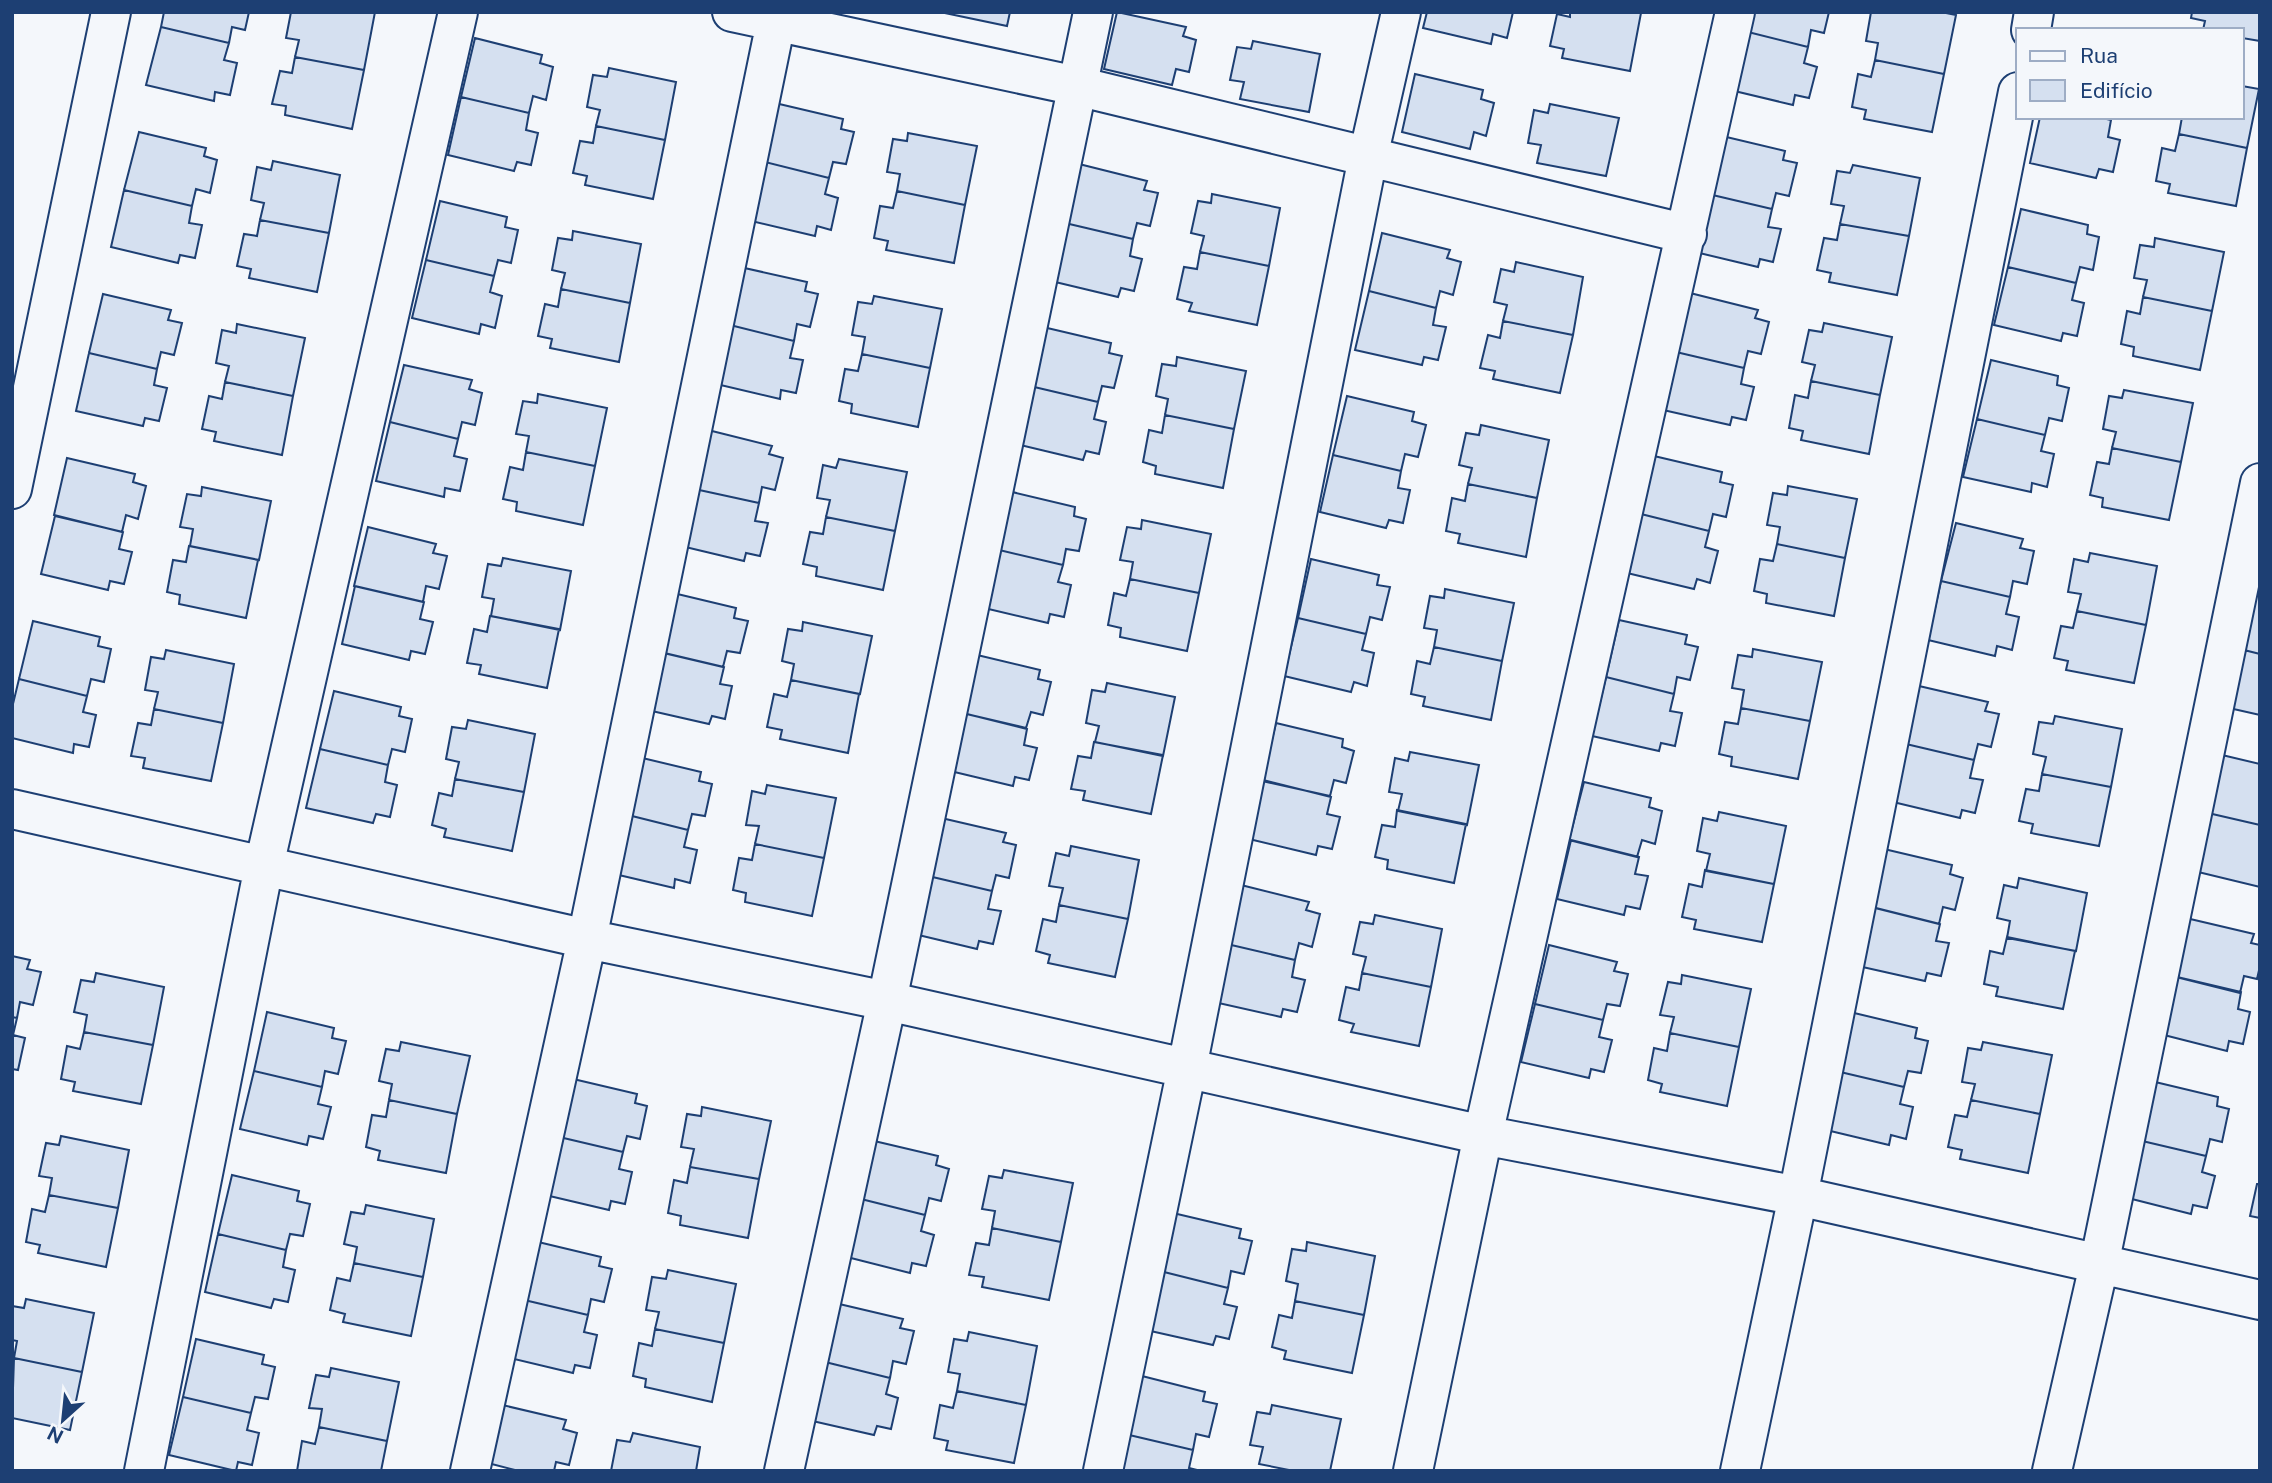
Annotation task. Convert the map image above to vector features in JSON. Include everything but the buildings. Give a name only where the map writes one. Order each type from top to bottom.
[{"type":"street","points":[[12,489],[111,12]]},
{"type":"street","points":[[144,1471],[264,866],[458,12]]},
{"type":"street","points":[[732,12],[777,17],[1077,86],[1687,234]]},
{"type":"street","points":[[784,1471],[887,1002],[1093,12]]},
{"type":"street","points":[[1103,1471],[1187,1068],[1368,157],[1401,12]]},
{"type":"street","points":[[1413,1471],[1483,1135],[1735,12]]},
{"type":"street","points":[[470,1471],[587,939],[777,17]]},
{"type":"street","points":[[1740,1471],[1798,1196],[2016,102]]},
{"type":"street","points":[[2052,1471],[2099,1265],[2260,483]]},
{"type":"street","points":[[12,809],[587,939],[887,1002],[1483,1135],[1798,1196],[2260,1300]]}]
